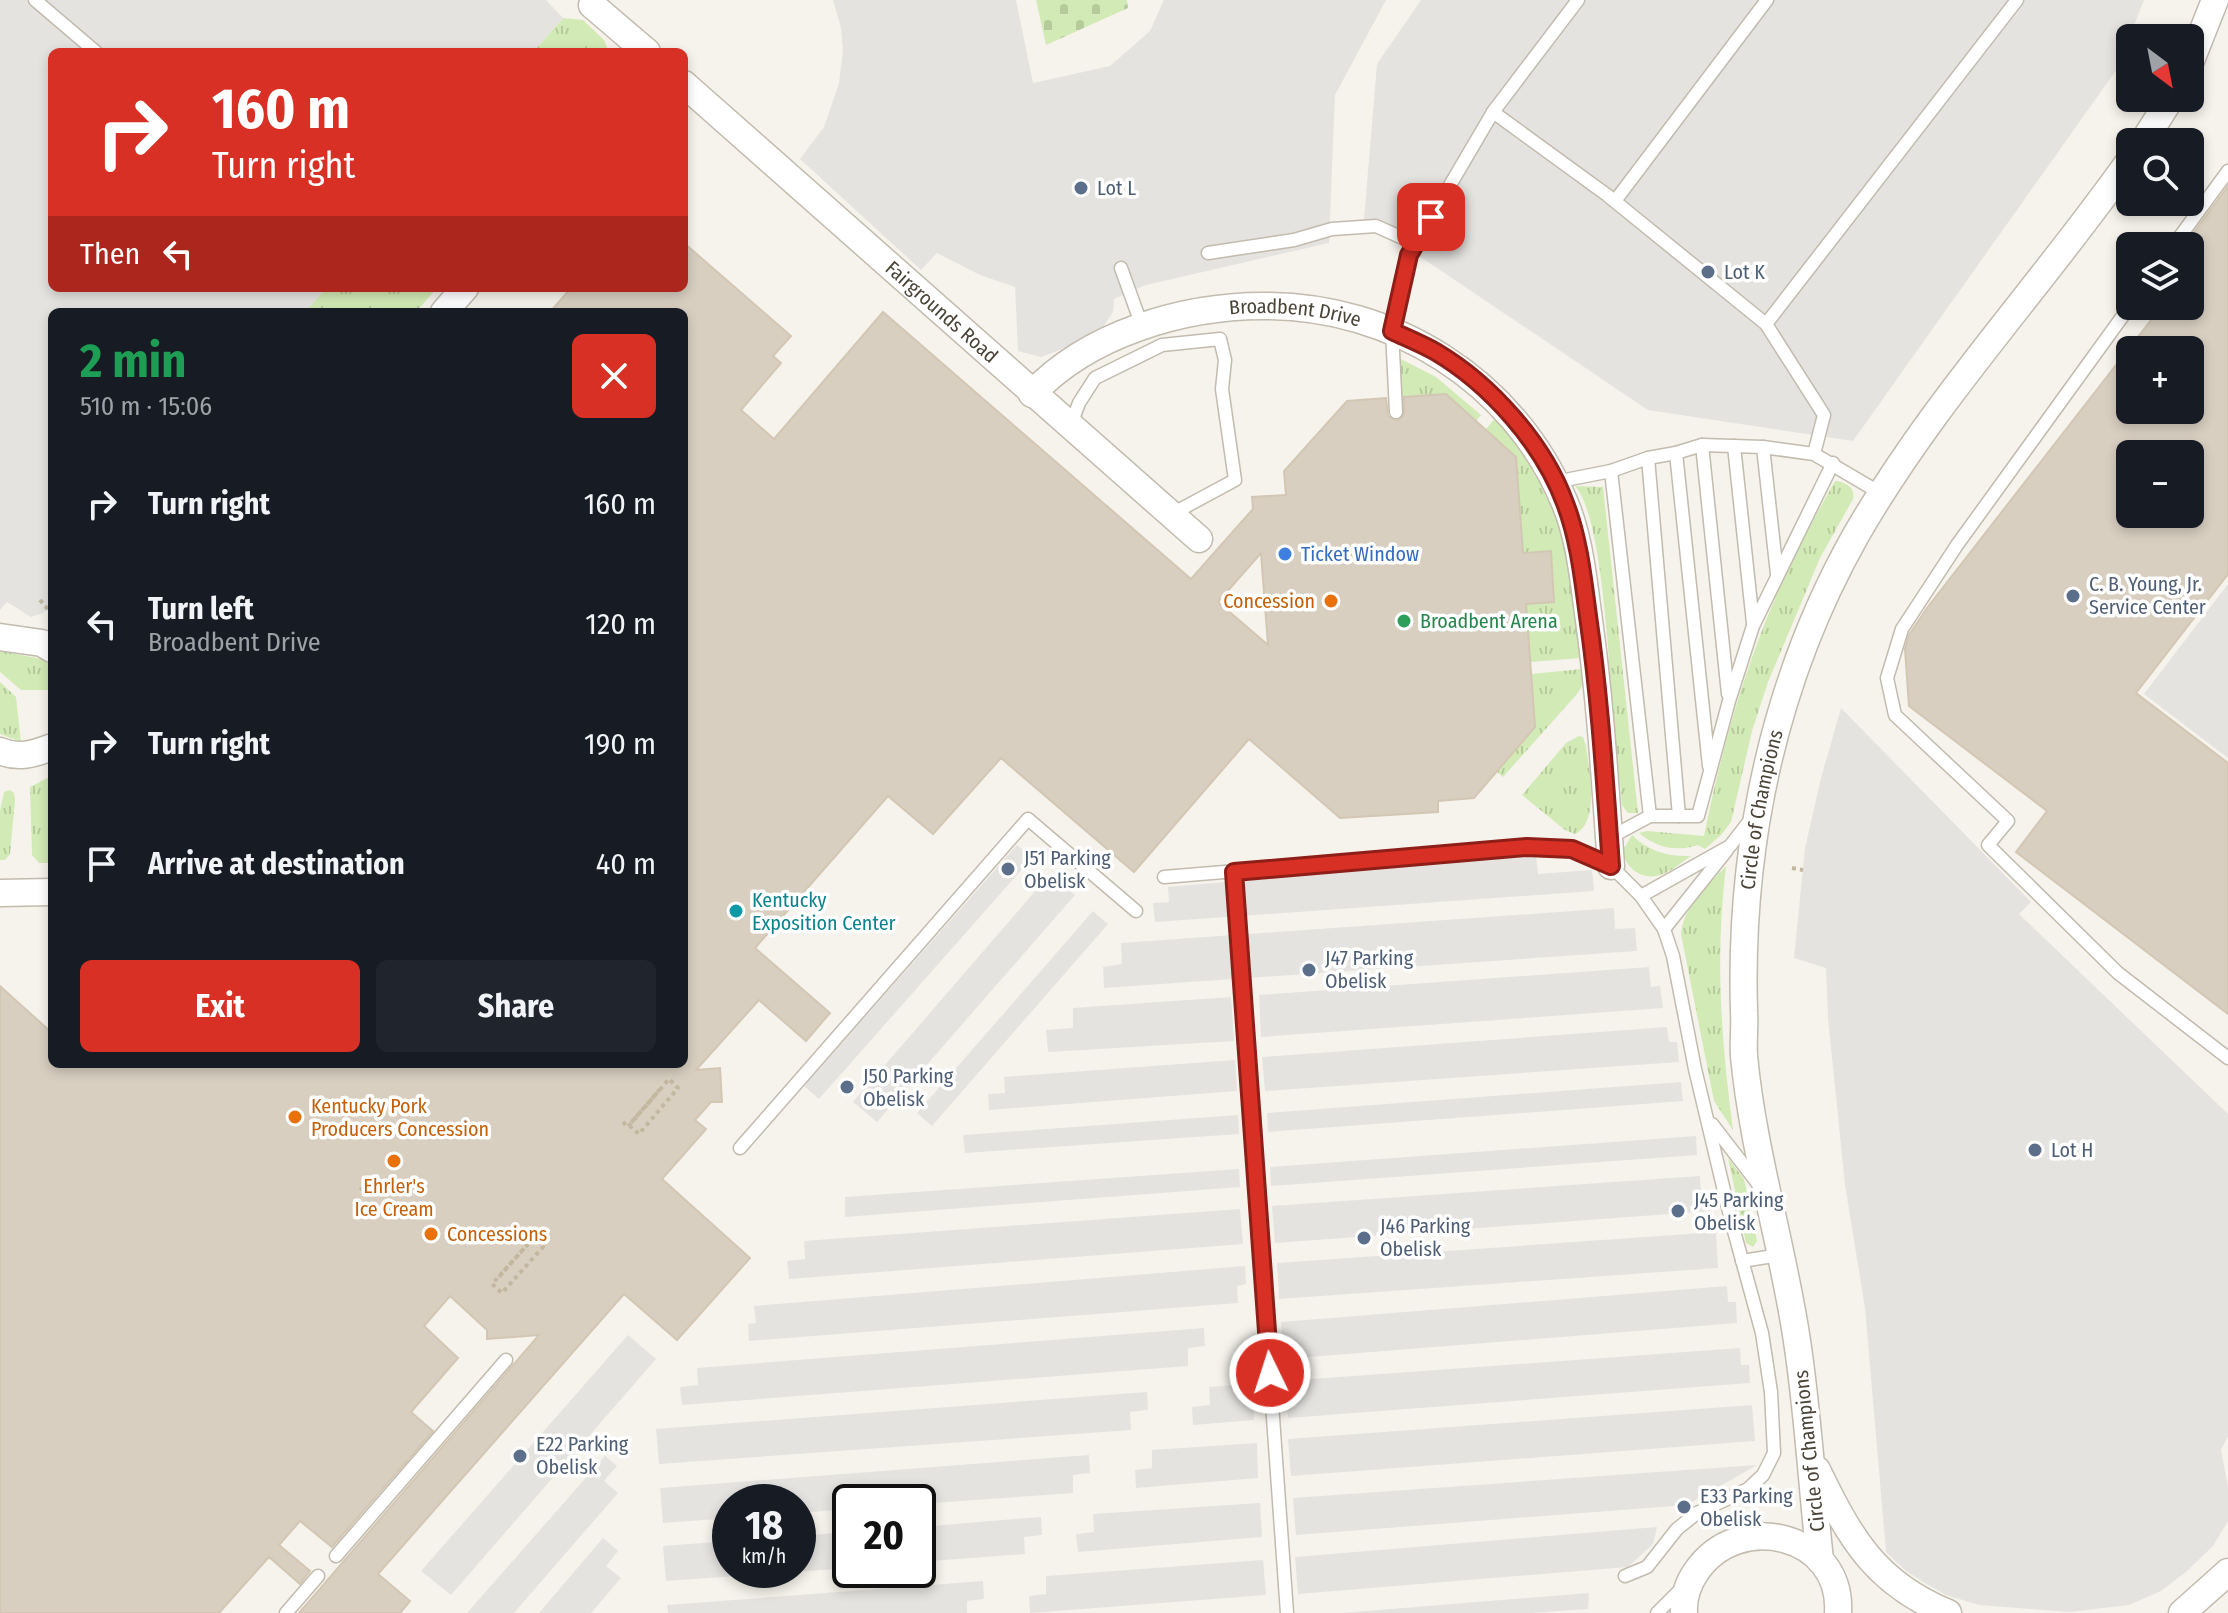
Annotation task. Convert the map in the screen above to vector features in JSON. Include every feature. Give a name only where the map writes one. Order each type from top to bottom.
[{"type":"street","points":[[2204,28],[2215,0]]},
{"type":"street","points":[[589,2],[642,48]]},
{"type":"street","name":"Fairgrounds Road","points":[[688,88],[1199,539]]},
{"type":"street","name":"Circle of Champions","points":[[1838,1613],[1834,1583],[1820,1560],[1797,1340],[1753,1120],[1744,1053],[1743,935],[1757,810],[1778,719],[1800,655],[1842,562],[1882,494],[1950,397],[2116,178]]},
{"type":"street","points":[[448,308],[462,292]]},
{"type":"street","name":"Broadbent Drive","points":[[1032,394],[1051,374],[1142,326],[1195,311],[1250,306],[1299,305],[1348,315],[1392,331],[1437,353],[1479,383],[1520,428],[1544,462],[1565,503],[1581,565],[1595,662],[1611,866]]},
{"type":"street","points":[[0,637],[48,647]]},
{"type":"street","points":[[0,751],[11,756],[34,754],[48,749]]},
{"type":"street","points":[[0,893],[48,892]]},
{"type":"street","points":[[1809,1454],[1846,1524],[1871,1562],[1894,1584],[1920,1601],[1948,1613]]},
{"type":"street","points":[[1684,1613],[1690,1581],[1705,1559],[1725,1543],[1750,1535],[1775,1536],[1800,1544],[1820,1560]]},
{"type":"street","points":[[2184,1612],[2228,1572]]},
{"type":"lane","points":[[35,0],[91,48]]},
{"type":"lane","points":[[1396,412],[1392,331],[1409,255],[1493,112],[1578,0]]},
{"type":"lane","points":[[1615,201],[1767,0]]},
{"type":"lane","points":[[1766,324],[2017,0]]},
{"type":"lane","points":[[1493,112],[1615,201],[1766,324],[1824,415],[1814,454]]},
{"type":"lane","points":[[2183,232],[2228,171]]},
{"type":"lane","points":[[1208,253],[1294,240],[1332,229],[1376,226],[1416,244]]},
{"type":"lane","points":[[1121,268],[1142,326]]},
{"type":"lane","points":[[2120,320],[1941,569],[1902,629],[1887,678],[1895,715],[2008,821],[1988,845],[2118,973],[2228,1058]]},
{"type":"lane","points":[[1070,427],[1079,403],[1095,378],[1162,345],[1220,339],[1225,360],[1222,389],[1235,480],[1170,515]]},
{"type":"lane","points":[[1555,482],[1611,471],[1702,445],[1763,447],[1814,454],[1882,494]]},
{"type":"lane","points":[[1702,445],[1729,701]]},
{"type":"lane","points":[[1734,446],[1753,626]]},
{"type":"lane","points":[[1763,447],[1777,574]]},
{"type":"lane","points":[[1676,453],[1710,773]]},
{"type":"lane","points":[[1648,458],[1679,816]]},
{"type":"lane","points":[[1609,838],[1650,816],[1698,816],[1753,626],[1833,463]]},
{"type":"lane","points":[[1611,471],[1650,816]]},
{"type":"lane","points":[[1664,929],[1757,810]]},
{"type":"lane","points":[[740,1148],[1028,819],[1136,911]]},
{"type":"lane","points":[[1641,896],[1730,846]]},
{"type":"lane","points":[[1164,877],[1527,847],[1572,849],[1611,866],[1641,896],[1664,929],[1673,956],[1695,1069],[1762,1333],[1771,1392],[1774,1453],[1763,1475],[1748,1489],[1697,1513],[1677,1529],[1647,1567],[1625,1576]]},
{"type":"lane","points":[[1234,872],[1287,1613]]},
{"type":"lane","points":[[1708,1118],[1770,1199]]},
{"type":"lane","points":[[1742,1261],[1780,1255]]},
{"type":"lane","points":[[336,1556],[506,1360]]},
{"type":"lane","points":[[286,1613],[318,1576]]},
{"type":"lane","points":[[1657,1613],[1690,1581]]},
{"type":"path","points":[[40,600],[48,609]]},
{"type":"path","points":[[1792,868],[1803,870]]},
{"type":"path","points":[[623,1122],[628,1127],[632,1122],[669,1079],[678,1088],[639,1134],[629,1125],[662,1087]]},
{"type":"path","points":[[499,1277],[533,1239],[527,1234]]},
{"type":"path","points":[[533,1238],[543,1247],[502,1293],[492,1284],[529,1243],[533,1238]]},
{"type":"green space","points":[[1036,0],[1127,0],[1128,8],[1046,45]]},
{"type":"green space","points":[[563,18],[583,20],[604,40],[607,48],[537,48]]},
{"type":"green space","points":[[322,292],[434,292],[420,308],[308,308]]},
{"type":"green space","points":[[1399,358],[1436,377],[1481,415],[1476,421],[1446,394],[1401,397]]},
{"type":"green space","points":[[1496,417],[1531,461],[1553,507],[1572,582],[1580,658],[1530,662],[1526,604],[1554,602],[1551,552],[1523,553],[1516,457],[1486,429]]},
{"type":"green space","points":[[1835,481],[1849,486],[1853,499],[1820,558],[1768,682],[1752,731],[1731,822],[1705,849],[1698,845],[1674,848],[1653,842],[1639,833],[1704,836],[1725,746],[1752,658],[1788,570]]},
{"type":"green space","points":[[1575,486],[1603,487],[1638,813],[1628,813],[1622,805],[1599,565],[1585,504]]},
{"type":"green space","points":[[0,651],[42,659],[48,663],[48,690],[21,690],[0,672]]},
{"type":"green space","points":[[1582,669],[1582,686],[1577,694],[1503,777],[1496,771],[1531,674]]},
{"type":"green space","points":[[0,682],[16,697],[21,742],[0,734]]},
{"type":"green space","points":[[1583,737],[1586,746],[1591,794],[1588,819],[1575,834],[1565,830],[1522,795],[1566,743]]},
{"type":"green space","points":[[48,778],[48,863],[39,863],[32,855],[30,787]]},
{"type":"green space","points":[[10,790],[15,800],[10,854],[5,860],[0,860],[0,811],[4,792]]},
{"type":"green space","points":[[1632,835],[1659,852],[1691,856],[1663,874],[1641,874],[1629,866],[1622,853],[1621,845],[1625,847]]},
{"type":"green space","points":[[1726,866],[1720,965],[1725,1064],[1733,1130],[1714,1101],[1681,934],[1692,905]]},
{"type":"green space","points":[[1728,1158],[1744,1179],[1757,1241],[1753,1247],[1746,1243]]},
{"type":"shaded area","points":[[0,0],[546,0],[563,18],[537,48],[48,48],[48,292],[322,292],[308,308],[48,308],[48,607],[31,617],[7,602],[0,610]]},
{"type":"shaded area","name":"Lot L","points":[[833,0],[1016,0],[1033,83],[1110,66],[1150,31],[1164,0],[1386,0],[1335,95],[1329,243],[1146,285],[1114,299],[1113,312],[1103,327],[1073,345],[1041,357],[1018,351],[1015,287],[980,275],[937,253],[921,270],[800,159],[824,127],[839,83],[843,51],[841,28]]},
{"type":"shaded area","name":"Lot K","points":[[1421,0],[2144,0],[2135,24],[2116,24],[2116,70],[1853,441],[1648,410],[1364,219],[1377,64]]},
{"type":"shaded area","points":[[2228,584],[2228,758],[2144,694]]},
{"type":"shaded area","name":"Lot H","points":[[1841,708],[2031,902],[2019,914],[2228,1114],[2228,1436],[2221,1450],[2228,1487],[2228,1521],[2213,1546],[2187,1571],[2161,1591],[2129,1605],[2069,1612],[1979,1605],[1946,1595],[1906,1571],[1886,1552],[1865,1308],[1845,1185],[1826,968],[1794,958],[1805,848]]},
{"type":"shaded area","points":[[1017,845],[1032,858],[819,1099],[804,1086]]},
{"type":"shaded area","points":[[1536,855],[1538,874],[1592,870],[1594,891],[1155,922],[1153,903],[1169,902],[1168,887]]},
{"type":"shaded area","points":[[1050,874],[1075,895],[877,1122],[853,1102]]},
{"type":"shaded area","points":[[1614,908],[1615,929],[1635,928],[1637,951],[1104,988],[1103,967],[1122,964],[1121,943]]},
{"type":"shaded area","points":[[1093,911],[1108,924],[932,1126],[917,1113]]},
{"type":"shaded area","points":[[1649,967],[1651,987],[1660,986],[1663,1008],[1261,1037],[1259,995]]},
{"type":"shaded area","points":[[1231,997],[1234,1041],[1048,1052],[1046,1030],[1073,1028],[1073,1008]]},
{"type":"shaded area","points":[[1667,1027],[1669,1042],[1677,1042],[1679,1062],[1265,1091],[1262,1057]]},
{"type":"shaded area","points":[[1235,1060],[1237,1091],[989,1110],[988,1094],[1005,1093],[1004,1077]]},
{"type":"shaded area","points":[[1681,1082],[1683,1101],[1268,1132],[1267,1113]]},
{"type":"shaded area","points":[[1238,1115],[1239,1134],[965,1153],[963,1135]]},
{"type":"shaded area","points":[[1696,1136],[1697,1155],[1271,1186],[1270,1167]]},
{"type":"shaded area","points":[[1239,1169],[1240,1187],[845,1217],[845,1197]]},
{"type":"shaded area","points":[[1700,1176],[1701,1193],[1708,1193],[1710,1211],[1275,1243],[1272,1206]]},
{"type":"shaded area","points":[[1240,1209],[1243,1244],[789,1279],[787,1261],[805,1259],[804,1241]]},
{"type":"shaded area","points":[[1716,1232],[1718,1268],[1279,1299],[1277,1263]]},
{"type":"shaded area","points":[[1245,1266],[1246,1284],[1237,1286],[1238,1303],[749,1341],[748,1324],[756,1323],[754,1306]]},
{"type":"shaded area","points":[[1727,1286],[1728,1302],[1736,1302],[1737,1323],[1284,1359],[1281,1322]]},
{"type":"shaded area","points":[[1204,1328],[1205,1346],[1188,1348],[1188,1366],[682,1405],[680,1387],[698,1385],[697,1368]]},
{"type":"shaded area","points":[[628,1335],[656,1359],[451,1595],[421,1571]]},
{"type":"shaded area","points":[[1740,1348],[1741,1365],[1749,1365],[1750,1383],[1288,1418],[1285,1381]]},
{"type":"shaded area","points":[[1252,1384],[1254,1420],[1193,1425],[1192,1407],[1210,1405],[1209,1387]]},
{"type":"shaded area","points":[[1147,1392],[1148,1410],[1130,1412],[1131,1430],[659,1464],[656,1429]]},
{"type":"shaded area","points":[[1752,1405],[1755,1441],[1291,1476],[1288,1439]]},
{"type":"shaded area","points":[[1257,1443],[1258,1478],[1136,1488],[1135,1470],[1152,1468],[1152,1450]]},
{"type":"shaded area","points":[[1089,1455],[1090,1473],[1073,1475],[1073,1493],[936,1503],[936,1484],[832,1484],[832,1510],[816,1512],[816,1484],[712,1484]]},
{"type":"shaded area","points":[[605,1456],[617,1466],[604,1481],[618,1493],[514,1613],[467,1613]]},
{"type":"shaded area","points":[[1757,1465],[1687,1505],[1296,1535],[1293,1498]]},
{"type":"shaded area","points":[[712,1484],[712,1519],[663,1523],[660,1488]]},
{"type":"shaded area","points":[[1260,1503],[1262,1537],[1078,1552],[1076,1534],[1094,1532],[1093,1514]]},
{"type":"shaded area","points":[[1041,1517],[1042,1535],[1024,1537],[1025,1554],[936,1561],[936,1526]]},
{"type":"shaded area","points":[[1657,1527],[1653,1544],[1628,1567],[1298,1594],[1295,1557]]},
{"type":"shaded area","points":[[832,1533],[832,1569],[816,1570],[816,1535]]},
{"type":"shaded area","points":[[603,1538],[618,1551],[606,1566],[621,1578],[591,1613],[539,1613]]},
{"type":"shaded area","points":[[712,1542],[712,1578],[666,1581],[663,1546]]},
{"type":"shaded area","points":[[1263,1560],[1266,1595],[1030,1613],[1029,1596],[1046,1594],[1046,1576]]},
{"type":"shaded area","points":[[983,1581],[984,1599],[967,1601],[967,1613],[668,1613],[667,1605],[891,1588],[936,1588],[936,1585]]},
{"type":"shaded area","points":[[1589,1593],[1588,1609],[1531,1613],[1342,1613]]},
{"type":"building","name":"C. B. Young, Jr. Service Center","points":[[2228,186],[2228,574],[2136,693],[2228,763],[2228,1014],[2016,852],[2047,811],[1909,706],[1905,649],[1909,635],[2116,365],[2116,424],[2204,424],[2204,336],[2139,336],[2151,320],[2204,320],[2204,232],[2194,232]]},
{"type":"building","name":"Kentucky Exposition Center","points":[[688,246],[791,336],[773,356],[781,363],[741,410],[774,439],[883,312],[1191,579],[1253,509],[1252,497],[1286,495],[1284,471],[1347,401],[1386,398],[1388,416],[1397,421],[1404,415],[1404,397],[1446,394],[1516,457],[1523,553],[1551,551],[1554,602],[1526,604],[1535,727],[1474,798],[1438,801],[1438,812],[1340,818],[1249,739],[1134,872],[1001,758],[933,834],[888,796],[755,948],[830,1013],[806,1041],[759,1000],[696,1070],[720,1068],[722,1102],[711,1102],[695,1120],[706,1129],[662,1179],[750,1258],[677,1340],[624,1294],[378,1574],[410,1601],[400,1613],[299,1613],[539,1335],[487,1339],[487,1330],[450,1296],[424,1326],[458,1358],[411,1412],[433,1431],[332,1547],[300,1521],[279,1545],[310,1571],[300,1584],[269,1557],[219,1613],[0,1613],[0,986],[48,1029],[48,1068],[688,1068],[688,308],[554,308],[568,292],[688,292]],"holes":[[[1261,553],[1268,645],[1218,602]]]},
{"type":"place","name":"Lot L","points":[[1081,188]]},
{"type":"place","name":"Lot K","points":[[1708,272]]},
{"type":"place","name":"Ticket Window","points":[[1285,554]]},
{"type":"place","name":"C. B. Young, Jr. Service Center","points":[[2073,596]]},
{"type":"place","name":"Concession","points":[[1331,601]]},
{"type":"place","name":"Broadbent Arena","points":[[1404,621]]},
{"type":"place","name":"J51 Parking Obelisk","points":[[1008,869]]},
{"type":"place","name":"Kentucky Exposition Center","points":[[736,911]]},
{"type":"place","name":"J47 Parking Obelisk","points":[[1309,970]]},
{"type":"place","name":"J50 Parking Obelisk","points":[[847,1087]]},
{"type":"place","name":"Kentucky Pork Producers Concession","points":[[295,1117]]},
{"type":"place","name":"Lot H","points":[[2035,1150]]},
{"type":"place","name":"Ehrler's Ice Cream","points":[[394,1161]]},
{"type":"place","name":"J45 Parking Obelisk","points":[[1678,1211]]},
{"type":"place","name":"Concessions","points":[[431,1234]]},
{"type":"place","name":"J46 Parking Obelisk","points":[[1364,1238]]},
{"type":"place","name":"E22 Parking Obelisk","points":[[520,1456]]},
{"type":"place","name":"E33 Parking Obelisk","points":[[1684,1507]]},
{"type":"route","points":[[1270,1373],[1234,872],[1527,847],[1572,849],[1611,866],[1595,662],[1581,565],[1565,503],[1544,462],[1520,428],[1479,383],[1437,353],[1392,331],[1409,255],[1431,217]]}]
